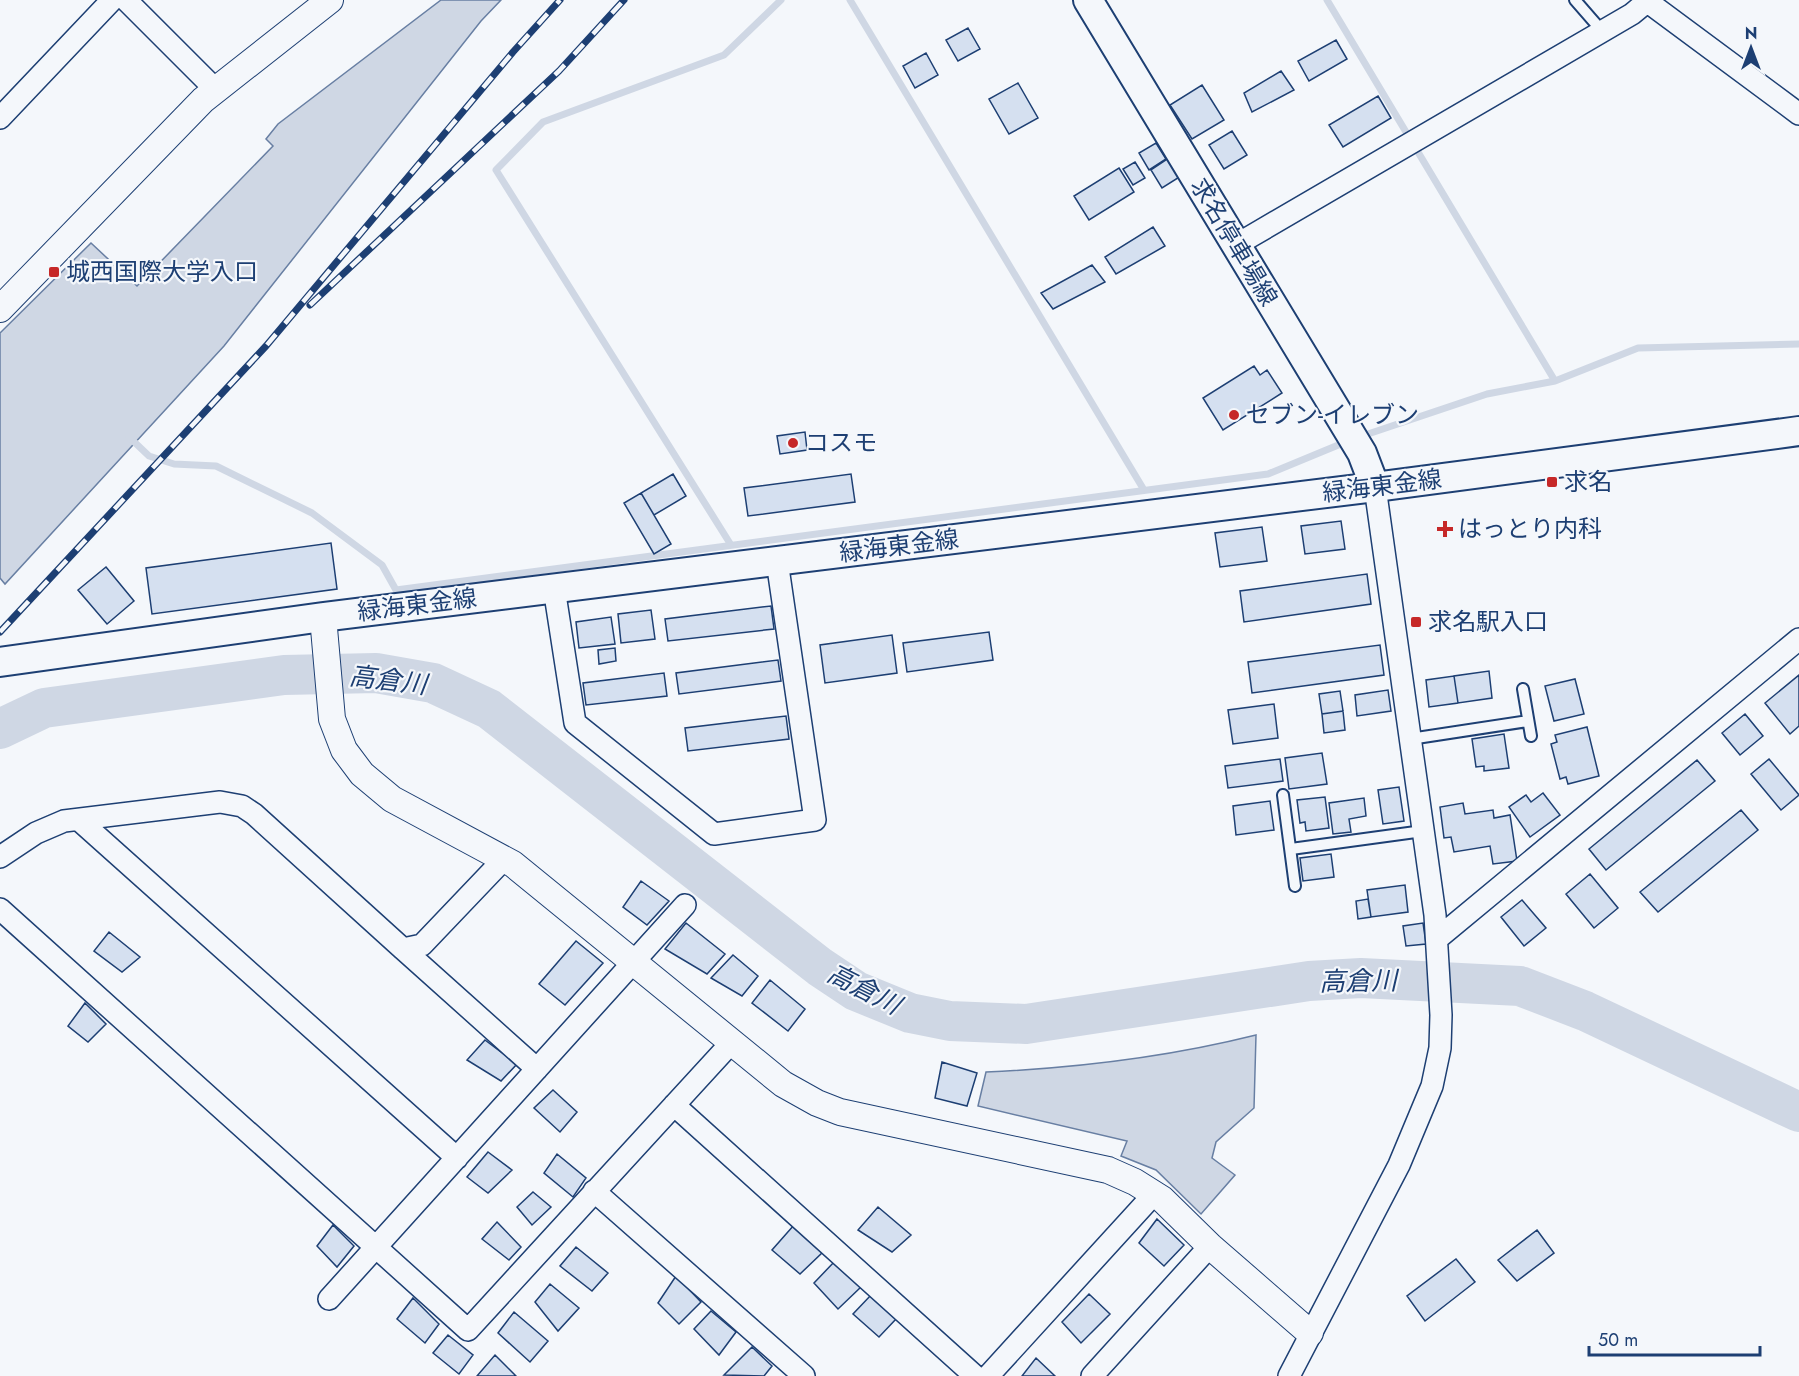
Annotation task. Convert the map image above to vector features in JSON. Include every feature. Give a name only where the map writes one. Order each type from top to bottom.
[{"type":"main road","name":"求名停車場線","points":[[1088,0],[1362,453],[1375,487]]},
{"type":"main road","name":"緑海東金線","points":[[0,662],[324,630],[554,588],[1375,487],[1799,431]]},
{"type":"street","points":[[0,118],[112,0]]},
{"type":"street","points":[[126,0],[215,89]]},
{"type":"street","points":[[0,309],[215,89],[330,0]]},
{"type":"street","points":[[1236,245],[1632,14],[1648,1],[1799,114]]},
{"type":"street","points":[[1289,1376],[1399,1165],[1432,1086],[1440,1048],[1440,966],[1437,939],[1375,487]]},
{"type":"street","points":[[554,588],[575,723],[714,834],[815,820],[777,561]]},
{"type":"street","points":[[324,630],[332,719],[344,750],[362,774],[392,799],[513,864],[783,1084],[817,1103],[840,1112],[1108,1170],[1135,1182],[1162,1199],[1210,1246],[1310,1333]]},
{"type":"street","points":[[1437,939],[1799,639]]},
{"type":"street","points":[[0,857],[36,833],[64,821],[220,802],[242,806],[263,822],[537,1069]]},
{"type":"street","points":[[79,820],[457,1158]]},
{"type":"street","points":[[403,949],[422,945],[504,860]]},
{"type":"street","points":[[329,1299],[685,905]]},
{"type":"street","points":[[0,909],[468,1330],[732,1042]]},
{"type":"street","points":[[674,1105],[975,1376]]},
{"type":"street","points":[[594,1191],[804,1376]]},
{"type":"street","points":[[988,1376],[1154,1194]]},
{"type":"street","points":[[1092,1376],[1210,1246]]},
{"type":"lane","points":[[1575,0],[1602,31]]},
{"type":"lane","points":[[1523,689],[1531,736]]},
{"type":"lane","points":[[1410,739],[1528,721]]},
{"type":"lane","points":[[1283,795],[1296,886]]},
{"type":"lane","points":[[1290,849],[1424,831]]},
{"type":"shaded area","points":[[441,0],[501,0],[481,21],[224,346],[5,584],[0,578],[0,333],[91,243],[137,286],[273,146],[266,139],[278,124]]},
{"type":"shaded area","points":[[1256,1035],[1254,1108],[1216,1142],[1212,1158],[1235,1175],[1201,1214],[1156,1170],[1121,1156],[1127,1141],[978,1106],[986,1072],[1054,1068],[1122,1060],[1189,1050]]},
{"type":"building","points":[[968,28],[980,49],[958,61],[946,40]]},
{"type":"building","points":[[1336,40],[1347,59],[1309,81],[1298,61]]},
{"type":"building","points":[[926,53],[938,75],[915,88],[903,66]]},
{"type":"building","points":[[1281,71],[1294,90],[1252,112],[1244,93]]},
{"type":"building","points":[[1018,83],[1038,118],[1009,134],[989,99]]},
{"type":"building","points":[[1202,85],[1224,120],[1192,139],[1170,105]]},
{"type":"building","points":[[1378,96],[1391,118],[1343,147],[1329,125]]},
{"type":"building","points":[[1232,131],[1247,155],[1224,169],[1209,145]]},
{"type":"building","points":[[1156,143],[1166,159],[1149,170],[1139,153]]},
{"type":"building","points":[[1169,158],[1181,176],[1162,188],[1151,170]]},
{"type":"building","points":[[1135,162],[1145,178],[1133,185],[1123,169]]},
{"type":"building","points":[[1119,168],[1134,192],[1089,220],[1074,196]]},
{"type":"building","points":[[1153,227],[1165,246],[1116,274],[1105,257]]},
{"type":"building","points":[[1092,265],[1105,282],[1053,309],[1041,293]]},
{"type":"building","points":[[1254,366],[1260,375],[1267,370],[1282,393],[1223,430],[1203,398]]},
{"type":"building","points":[[805,432],[807,450],[780,454],[777,436]]},
{"type":"building","points":[[673,474],[686,496],[654,515],[641,493]]},
{"type":"building","points":[[851,474],[855,502],[748,516],[744,488]]},
{"type":"building","points":[[641,493],[671,544],[654,554],[624,503]]},
{"type":"building","points":[[1341,521],[1345,549],[1305,554],[1301,526]]},
{"type":"building","points":[[1262,527],[1267,561],[1220,567],[1215,533]]},
{"type":"building","points":[[331,543],[337,589],[152,614],[146,568]]},
{"type":"building","points":[[106,567],[134,601],[107,624],[78,590]]},
{"type":"building","points":[[1367,574],[1371,604],[1244,622],[1240,591]]},
{"type":"building","points":[[771,606],[774,629],[668,641],[665,619]]},
{"type":"building","points":[[651,610],[655,639],[621,643],[618,614]]},
{"type":"building","points":[[611,617],[615,644],[579,648],[576,622]]},
{"type":"building","points":[[989,632],[993,660],[907,672],[903,643]]},
{"type":"building","points":[[892,635],[897,673],[825,683],[820,645]]},
{"type":"building","points":[[1380,645],[1384,675],[1252,693],[1248,662]]},
{"type":"building","points":[[615,648],[616,661],[599,664],[598,650]]},
{"type":"building","points":[[778,660],[781,681],[679,694],[676,673]]},
{"type":"building","points":[[1489,671],[1492,698],[1458,703],[1454,676]]},
{"type":"building","points":[[664,673],[667,696],[586,705],[583,683]]},
{"type":"building","points":[[1799,675],[1799,726],[1790,734],[1765,703]]},
{"type":"building","points":[[1454,676],[1458,703],[1429,707],[1426,680]]},
{"type":"building","points":[[1575,679],[1584,714],[1554,721],[1545,686]]},
{"type":"building","points":[[1388,690],[1391,711],[1357,716],[1355,695]]},
{"type":"building","points":[[1340,691],[1343,711],[1322,714],[1319,694]]},
{"type":"building","points":[[1274,704],[1278,738],[1233,744],[1228,710]]},
{"type":"building","points":[[1343,711],[1345,730],[1324,733],[1322,714]]},
{"type":"building","points":[[1745,714],[1763,736],[1740,755],[1722,733]]},
{"type":"building","points":[[786,716],[789,739],[688,751],[685,728]]},
{"type":"building","points":[[1587,727],[1599,776],[1568,784],[1566,777],[1560,779],[1551,744],[1557,742],[1555,735]]},
{"type":"building","points":[[1504,734],[1509,768],[1484,771],[1484,766],[1476,767],[1472,739]]},
{"type":"building","points":[[1322,753],[1327,784],[1289,789],[1285,758]]},
{"type":"building","points":[[1280,759],[1283,781],[1228,788],[1225,766]]},
{"type":"building","points":[[1769,759],[1799,795],[1781,810],[1751,774]]},
{"type":"building","points":[[1697,760],[1715,781],[1606,870],[1589,849]]},
{"type":"building","points":[[1399,787],[1404,821],[1383,824],[1378,790]]},
{"type":"building","points":[[1543,793],[1560,815],[1530,837],[1509,807],[1526,795],[1531,802]]},
{"type":"building","points":[[1325,797],[1329,828],[1306,831],[1305,822],[1300,823],[1297,800]]},
{"type":"building","points":[[1364,798],[1366,816],[1349,819],[1351,832],[1333,834],[1329,803]]},
{"type":"building","points":[[1270,801],[1274,830],[1236,835],[1233,806]]},
{"type":"building","points":[[1463,803],[1465,814],[1493,810],[1494,818],[1510,815],[1517,861],[1493,864],[1490,846],[1454,852],[1451,837],[1444,838],[1440,807]]},
{"type":"building","points":[[1741,810],[1758,830],[1658,912],[1640,892]]},
{"type":"building","points":[[1331,854],[1334,877],[1303,881],[1300,858]]},
{"type":"building","points":[[1590,874],[1618,908],[1594,928],[1566,894]]},
{"type":"building","points":[[641,881],[669,901],[647,925],[623,907]]},
{"type":"building","points":[[1405,885],[1408,912],[1371,917],[1367,890]]},
{"type":"building","points":[[1368,899],[1371,917],[1358,919],[1356,901]]},
{"type":"building","points":[[1522,900],[1546,928],[1524,946],[1501,917]]},
{"type":"building","points":[[686,923],[725,954],[707,974],[665,949]]},
{"type":"building","points":[[1423,923],[1426,944],[1406,946],[1403,926]]},
{"type":"building","points":[[109,932],[140,957],[122,972],[94,951]]},
{"type":"building","points":[[576,941],[603,963],[565,1005],[539,984]]},
{"type":"building","points":[[733,955],[758,976],[742,996],[711,978]]},
{"type":"building","points":[[770,980],[805,1009],[788,1031],[752,1003]]},
{"type":"building","points":[[85,1003],[106,1024],[88,1042],[68,1026]]},
{"type":"building","points":[[485,1040],[517,1064],[501,1081],[467,1060]]},
{"type":"building","points":[[942,1062],[977,1073],[967,1106],[935,1098]]},
{"type":"building","points":[[553,1090],[577,1112],[560,1132],[534,1108]]},
{"type":"building","points":[[488,1152],[512,1170],[488,1193],[467,1177]]},
{"type":"building","points":[[557,1154],[586,1178],[573,1197],[544,1173]]},
{"type":"building","points":[[533,1192],[551,1207],[532,1225],[517,1207]]},
{"type":"building","points":[[878,1207],[911,1235],[892,1252],[858,1230]]},
{"type":"building","points":[[1157,1219],[1184,1245],[1164,1266],[1139,1243]]},
{"type":"building","points":[[497,1222],[521,1247],[509,1260],[482,1239]]},
{"type":"building","points":[[333,1225],[354,1246],[337,1267],[317,1246]]},
{"type":"building","points":[[794,1225],[823,1252],[800,1274],[772,1250]]},
{"type":"building","points":[[1537,1230],[1554,1253],[1517,1281],[1498,1260]]},
{"type":"building","points":[[576,1247],[608,1273],[592,1291],[560,1266]]},
{"type":"building","points":[[1456,1259],[1475,1282],[1425,1321],[1407,1296]]},
{"type":"building","points":[[835,1261],[862,1286],[838,1309],[814,1283]]},
{"type":"building","points":[[676,1276],[701,1302],[679,1324],[658,1303]]},
{"type":"building","points":[[550,1284],[579,1308],[558,1331],[535,1302]]},
{"type":"building","points":[[1089,1294],[1110,1314],[1081,1343],[1062,1322]]},
{"type":"building","points":[[871,1295],[896,1319],[879,1337],[853,1314]]},
{"type":"building","points":[[413,1298],[439,1324],[425,1343],[397,1319]]},
{"type":"building","points":[[711,1311],[736,1332],[719,1355],[694,1329]]},
{"type":"building","points":[[514,1312],[548,1341],[530,1362],[498,1333]]},
{"type":"building","points":[[448,1335],[473,1355],[459,1374],[433,1353]]},
{"type":"building","points":[[752,1347],[772,1366],[764,1376],[724,1375]]},
{"type":"building","points":[[495,1355],[516,1376],[477,1376]]},
{"type":"building","points":[[1036,1358],[1055,1376],[1022,1376]]},
{"type":"waterway","points":[[731,545],[496,170],[543,122],[724,55],[781,0]]},
{"type":"waterway","points":[[850,0],[1144,490]]},
{"type":"waterway","points":[[1327,0],[1555,381],[1487,394],[1359,437]]},
{"type":"waterway","points":[[1555,381],[1638,348],[1799,344]]},
{"type":"waterway","points":[[129,437],[149,456],[174,464],[216,466],[312,513],[382,565],[396,590],[1268,474],[1348,441]]},
{"type":"waterway","name":"高倉川","points":[[0,729],[44,708],[284,675],[376,673],[433,683],[489,709],[820,967],[856,991],[910,1013],[950,1021],[1026,1024],[1309,981],[1361,978],[1520,986],[1585,1011],[1799,1112]]},
{"type":"railway","points":[[0,632],[266,346],[513,52],[560,0]]},
{"type":"railway","points":[[310,305],[559,71],[624,0]]},
{"type":"place","name":"城西国際大学入口","points":[[54,272]]},
{"type":"place","name":"セブン-イレブン","points":[[1234,415]]},
{"type":"place","name":"コスモ","points":[[793,443]]},
{"type":"place","name":"求名","points":[[1552,482]]},
{"type":"place","name":"はっとり内科","points":[[1445,529]]},
{"type":"place","name":"求名駅入口","points":[[1416,622]]}]
